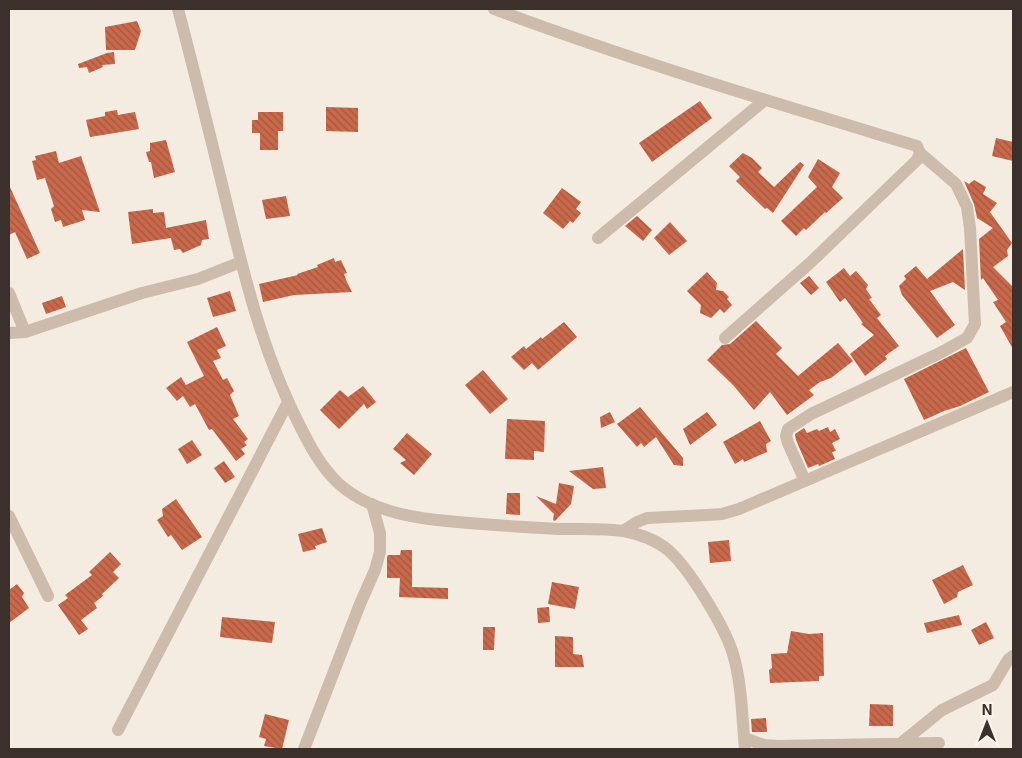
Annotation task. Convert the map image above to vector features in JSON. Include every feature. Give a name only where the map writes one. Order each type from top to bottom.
[{"type":"street","points":[[178,9],[254,312],[288,402],[321,464],[337,482],[348,491],[372,504],[421,519],[532,528],[623,531],[647,538],[668,550],[687,571],[724,629],[733,655],[741,694],[744,744],[771,746],[939,743]]},
{"type":"street","points":[[494,9],[571,38],[917,146],[920,153],[956,184],[967,207],[970,228],[974,324],[967,338],[811,414],[788,429],[786,436],[788,443],[805,481]]},
{"type":"street","points":[[598,238],[765,100]]},
{"type":"street","points":[[725,338],[810,264],[917,160],[920,153]]},
{"type":"street","points":[[9,333],[25,332],[142,293],[198,279],[241,262]]},
{"type":"street","points":[[9,293],[25,332]]},
{"type":"street","points":[[623,531],[647,518],[722,514],[739,510],[1013,392]]},
{"type":"street","points":[[118,730],[288,402]]},
{"type":"street","points":[[304,749],[375,570],[380,552],[380,533],[372,504]]},
{"type":"street","points":[[9,516],[48,596]]},
{"type":"street","points":[[900,744],[942,710],[994,685],[1008,660],[1013,656]]},
{"type":"building","points":[[137,21],[141,31],[135,50],[106,50],[105,27]]},
{"type":"building","points":[[114,52],[115,64],[102,65],[103,67],[89,73],[87,67],[79,68],[78,64]]},
{"type":"building","points":[[700,101],[712,118],[652,162],[639,143]]},
{"type":"building","points":[[326,107],[358,108],[358,132],[326,131]]},
{"type":"building","points":[[117,110],[118,115],[135,112],[139,129],[90,137],[86,120],[105,116],[105,112]]},
{"type":"building","points":[[258,112],[283,112],[283,131],[278,131],[278,150],[260,150],[260,133],[252,133],[252,120],[258,120]]},
{"type":"building","points":[[996,138],[1013,142],[1013,161],[992,156]]},
{"type":"building","points":[[166,140],[175,172],[154,178],[151,162],[149,162],[146,152],[150,151],[150,143]]},
{"type":"building","points":[[56,151],[59,163],[81,156],[100,212],[82,210],[85,220],[63,227],[61,220],[55,222],[51,209],[54,206],[45,178],[37,180],[32,161],[36,160],[35,156]]},
{"type":"building","points":[[743,153],[752,158],[762,168],[758,172],[774,187],[800,162],[804,165],[773,213],[767,208],[765,209],[736,181],[740,177],[729,166]]},
{"type":"building","points":[[818,159],[840,173],[832,187],[843,198],[806,230],[804,228],[796,236],[781,221],[817,187],[808,177]]},
{"type":"building","points":[[974,180],[986,187],[983,194],[997,203],[990,212],[1012,243],[1007,250],[1008,256],[993,267],[1013,287],[1013,349],[1000,326],[1006,322],[993,302],[998,300],[983,278],[981,280],[979,239],[993,228],[977,218],[974,204],[964,181],[969,184]]},
{"type":"building","points":[[9,185],[40,253],[27,259],[15,232],[9,235]]},
{"type":"building","points":[[562,188],[581,202],[576,209],[581,213],[573,223],[570,221],[563,229],[543,213]]},
{"type":"building","points":[[286,196],[290,216],[266,219],[262,200]]},
{"type":"building","points":[[153,209],[153,213],[164,212],[166,228],[206,220],[209,239],[202,240],[201,245],[183,253],[180,249],[174,250],[171,238],[132,244],[128,212]]},
{"type":"building","points":[[637,216],[652,230],[643,241],[625,226]]},
{"type":"building","points":[[670,222],[687,241],[669,255],[654,238]]},
{"type":"building","points":[[963,249],[965,290],[953,282],[930,291],[955,325],[937,338],[902,295],[899,286],[906,279],[904,276],[916,266],[927,279]]},
{"type":"building","points":[[334,258],[335,262],[341,260],[347,273],[344,274],[352,292],[294,295],[263,302],[259,284],[298,275]]},
{"type":"building","points":[[844,268],[850,276],[856,271],[868,285],[866,289],[872,298],[869,299],[881,315],[877,318],[899,346],[885,356],[887,359],[865,376],[850,354],[874,335],[861,324],[863,323],[845,298],[840,302],[826,282]]},
{"type":"building","points":[[707,272],[717,283],[716,290],[723,291],[729,297],[727,299],[732,305],[724,313],[720,309],[711,318],[700,313],[701,305],[687,291]]},
{"type":"building","points":[[809,276],[819,288],[811,295],[800,283]]},
{"type":"building","points":[[230,291],[236,311],[213,317],[207,298]]},
{"type":"building","points":[[62,296],[66,307],[46,314],[42,303]]},
{"type":"building","points":[[756,321],[782,348],[776,354],[798,376],[838,343],[853,361],[831,378],[820,382],[809,390],[814,395],[787,415],[770,392],[754,410],[733,385],[707,360],[722,345],[730,344]]},
{"type":"building","points":[[564,322],[577,337],[538,370],[532,363],[524,370],[511,357],[524,346],[526,349],[541,337],[542,339]]},
{"type":"building","points":[[217,327],[226,346],[217,350],[221,358],[213,361],[223,380],[227,378],[234,391],[230,395],[239,416],[233,419],[248,439],[244,442],[247,445],[241,449],[245,454],[236,461],[212,429],[209,430],[195,404],[190,407],[183,396],[177,401],[166,388],[181,377],[186,385],[204,376],[187,342]]},
{"type":"building","points":[[966,348],[989,392],[924,420],[904,379]]},
{"type":"building","points":[[483,370],[508,399],[490,414],[465,385]]},
{"type":"building","points":[[363,386],[376,402],[367,409],[364,404],[339,429],[320,410],[340,390],[348,397]]},
{"type":"building","points":[[640,407],[683,458],[683,466],[674,465],[656,437],[644,447],[641,443],[637,447],[617,424]]},
{"type":"building","points":[[610,412],[615,422],[601,428],[600,417]]},
{"type":"building","points":[[707,412],[717,425],[690,445],[683,429]]},
{"type":"building","points":[[507,419],[545,421],[544,452],[534,451],[534,460],[505,459]]},
{"type":"building","points":[[760,421],[771,441],[766,444],[767,452],[744,462],[743,459],[735,464],[723,442]]},
{"type":"building","points":[[828,427],[830,432],[835,429],[840,439],[832,443],[836,451],[832,452],[835,459],[819,466],[818,464],[808,468],[795,434],[804,428],[807,433]]},
{"type":"building","points":[[407,433],[432,454],[414,475],[400,463],[406,460],[393,449]]},
{"type":"building","points":[[192,440],[202,455],[187,464],[178,449]]},
{"type":"building","points":[[224,461],[235,477],[225,483],[214,468]]},
{"type":"building","points":[[603,467],[606,488],[593,489],[569,471]]},
{"type":"building","points":[[559,483],[574,486],[571,504],[555,521],[553,520],[554,514],[536,496],[556,504]]},
{"type":"building","points":[[507,493],[520,493],[520,515],[506,514]]},
{"type":"building","points":[[176,499],[202,537],[182,550],[171,535],[168,537],[157,520],[163,516],[162,509]]},
{"type":"building","points":[[322,528],[327,542],[315,546],[316,549],[303,552],[298,534]]},
{"type":"building","points":[[729,540],[731,561],[710,563],[708,542]]},
{"type":"building","points":[[401,550],[412,550],[412,587],[448,588],[448,599],[399,597],[400,578],[387,578],[387,557],[388,555],[400,555]]},
{"type":"building","points":[[110,552],[121,564],[113,572],[119,578],[94,603],[97,608],[81,620],[88,629],[79,635],[58,605],[68,598],[65,595],[92,575],[89,572]]},
{"type":"building","points":[[963,565],[973,585],[958,592],[957,597],[944,604],[932,580]]},
{"type":"building","points":[[552,582],[579,587],[575,609],[548,604]]},
{"type":"building","points":[[17,584],[24,593],[22,597],[29,608],[9,623],[9,590]]},
{"type":"building","points":[[549,607],[550,622],[538,623],[537,608]]},
{"type":"building","points":[[959,615],[962,625],[927,633],[924,623]]},
{"type":"building","points":[[222,617],[275,622],[272,643],[220,637]]},
{"type":"building","points":[[986,622],[994,638],[979,645],[971,630]]},
{"type":"building","points":[[483,627],[495,627],[494,650],[483,650]]},
{"type":"building","points":[[791,631],[809,634],[823,633],[824,676],[819,676],[819,681],[770,683],[771,654],[787,653]]},
{"type":"building","points":[[555,636],[573,637],[573,654],[582,655],[584,667],[555,667]]},
{"type":"building","points":[[870,704],[893,705],[893,726],[869,726]]},
{"type":"building","points":[[265,714],[289,720],[282,749],[264,746],[266,739],[259,737]]},
{"type":"building","points":[[766,718],[767,732],[752,732],[751,719]]}]
